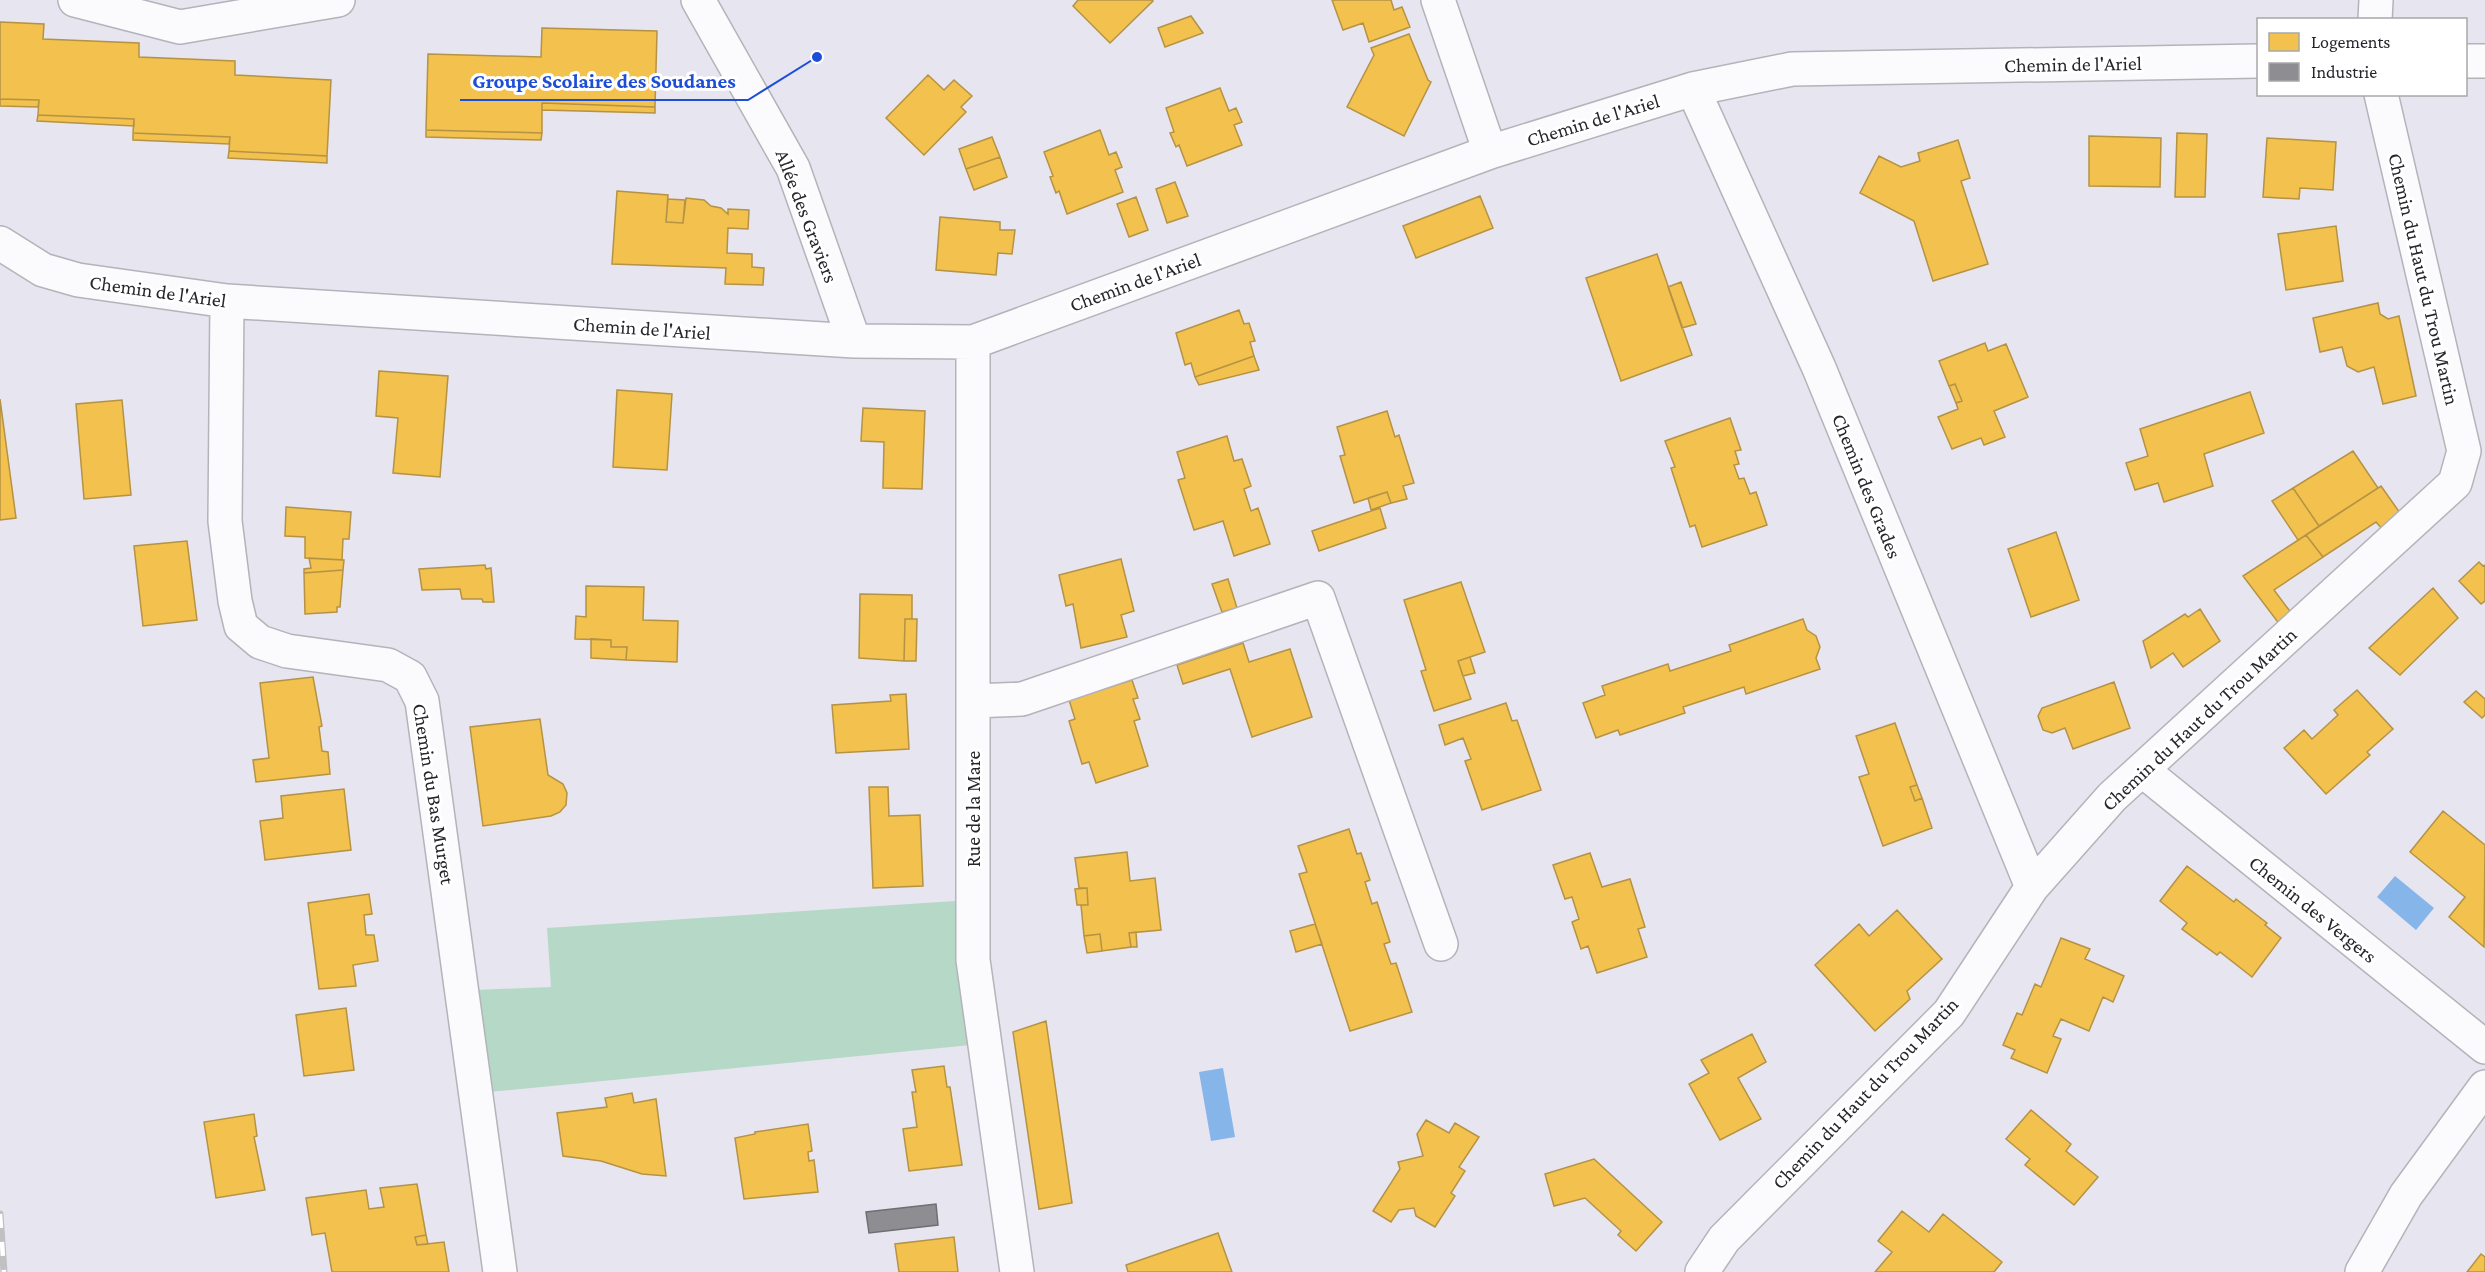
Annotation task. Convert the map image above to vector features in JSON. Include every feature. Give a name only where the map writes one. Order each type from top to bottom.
[{"type":"street","points":[[75,0],[180,27],[338,0]]},
{"type":"street","name":"Allée des Graviers","points":[[698,0],[793,168],[854,341]]},
{"type":"street","points":[[1438,0],[1490,153]]},
{"type":"street","points":[[2375,18],[2376,0]]},
{"type":"street","name":"Chemin de l'Ariel","points":[[0,243],[43,270],[78,280],[227,301],[854,341],[973,342],[1490,153],[1693,89],[1792,69],[2257,61]]},
{"type":"street","points":[[2467,61],[2485,61]]},
{"type":"street","name":"Chemin des Grades","points":[[1693,89],[1819,368],[2031,887]]},
{"type":"street","name":"Chemin du Haut du Trou Martin","points":[[1702,1272],[1724,1239],[1949,1013],[2031,887],[2112,797],[2456,483],[2464,450],[2380,96]]},
{"type":"street","name":"Chemin du Bas Murget","points":[[227,301],[225,521],[235,601],[242,626],[260,642],[287,651],[388,665],[410,677],[422,701],[500,1272]]},
{"type":"street","name":"Rue de la Mare","points":[[973,342],[972,960],[1017,1272]]},
{"type":"street","points":[[973,701],[1022,699],[1318,598],[1441,944]]},
{"type":"street","name":"Chemin des Vergers","points":[[2142,770],[2485,1047]]},
{"type":"street","points":[[2362,1272],[2406,1195],[2485,1088]]},
{"type":"green space","points":[[955,901],[971,1045],[489,1092],[475,990],[551,987],[547,928]]},
{"type":"water","points":[[2395,876],[2434,908],[2416,930],[2377,897]]},
{"type":"water","points":[[1223,1068],[1235,1137],[1211,1141],[1199,1072]]},
{"type":"building: Logements","points":[[1078,0],[1153,1],[1110,43],[1073,6]]},
{"type":"building: Logements","points":[[1332,0],[1391,0],[1394,10],[1402,7],[1410,27],[1369,42],[1363,23],[1343,30]]},
{"type":"building: Logements","points":[[1191,16],[1203,33],[1165,47],[1158,28]]},
{"type":"building: Logements","points":[[0,22],[44,24],[43,39],[139,43],[139,57],[235,61],[235,75],[331,80],[327,156],[229,151],[230,137],[133,133],[134,119],[38,115],[39,100],[0,99]]},
{"type":"building: Logements","points":[[542,28],[657,31],[655,107],[542,103],[542,133],[426,130],[428,54],[541,57]]},
{"type":"building: Logements","points":[[1409,34],[1428,80],[1431,82],[1404,136],[1347,107],[1374,55],[1371,48]]},
{"type":"building: Logements","points":[[928,75],[944,90],[954,80],[972,96],[961,107],[966,112],[924,155],[886,118]]},
{"type":"building: Logements","points":[[1220,88],[1229,111],[1236,108],[1242,122],[1234,125],[1242,145],[1187,166],[1179,145],[1176,147],[1170,133],[1174,132],[1166,108]]},
{"type":"building: Logements","points":[[0,99],[39,100],[38,107],[0,106]]},
{"type":"building: Logements","points":[[542,103],[655,107],[655,113],[542,110]]},
{"type":"building: Logements","points":[[38,115],[134,119],[134,126],[37,121]]},
{"type":"building: Logements","points":[[426,130],[542,133],[541,140],[426,137]]},
{"type":"building: Logements","points":[[1100,130],[1109,155],[1116,152],[1122,167],[1115,170],[1123,192],[1067,214],[1059,191],[1056,193],[1050,177],[1053,176],[1044,152]]},
{"type":"building: Logements","points":[[133,133],[230,137],[229,144],[133,140]]},
{"type":"building: Logements","points":[[2177,133],[2207,134],[2205,197],[2175,197]]},
{"type":"building: Logements","points":[[2089,136],[2161,138],[2160,187],[2089,186]]},
{"type":"building: Logements","points":[[992,137],[1000,157],[966,169],[959,149]]},
{"type":"building: Logements","points":[[2267,138],[2336,142],[2333,190],[2300,188],[2299,199],[2263,197]]},
{"type":"building: Logements","points":[[1958,140],[1970,178],[1961,181],[1988,264],[1933,281],[1914,221],[1860,193],[1879,156],[1901,167],[1920,161],[1918,153]]},
{"type":"building: Logements","points":[[229,151],[327,156],[327,163],[228,158]]},
{"type":"building: Logements","points":[[1000,157],[1007,177],[974,190],[966,169]]},
{"type":"building: Logements","points":[[1175,182],[1188,216],[1167,223],[1156,189]]},
{"type":"building: Logements","points":[[617,191],[668,195],[666,222],[683,223],[686,198],[704,200],[728,214],[728,209],[749,210],[748,229],[728,228],[727,253],[752,254],[752,267],[764,268],[763,285],[725,284],[726,268],[612,264]]},
{"type":"building: Logements","points":[[1480,196],[1493,228],[1416,258],[1403,226]]},
{"type":"building: Logements","points":[[1136,197],[1148,230],[1129,237],[1117,204]]},
{"type":"building: Logements","points":[[668,199],[685,200],[683,223],[666,222]]},
{"type":"building: Logements","points":[[940,217],[1000,222],[1000,230],[1015,230],[1012,254],[998,253],[996,275],[936,270]]},
{"type":"building: Logements","points":[[2336,226],[2343,281],[2286,290],[2278,234]]},
{"type":"building: Logements","points":[[1657,254],[1692,355],[1621,381],[1586,278]]},
{"type":"building: Logements","points":[[1681,282],[1696,324],[1682,328],[1668,287]]},
{"type":"building: Logements","points":[[2378,303],[2380,314],[2388,319],[2399,316],[2416,396],[2383,404],[2374,367],[2358,372],[2347,366],[2342,347],[2320,352],[2313,318]]},
{"type":"building: Logements","points":[[1239,310],[1244,324],[1249,323],[1255,341],[1250,342],[1254,356],[1195,377],[1191,363],[1185,365],[1176,333]]},
{"type":"building: Logements","points":[[1985,343],[1988,351],[2006,344],[2028,397],[1994,411],[2005,437],[1984,445],[1981,438],[1952,449],[1938,417],[1958,409],[1956,403],[1962,401],[1955,384],[1949,386],[1939,361]]},
{"type":"building: Logements","points":[[1254,356],[1259,370],[1199,385],[1195,377]]},
{"type":"building: Logements","points":[[379,371],[448,376],[440,477],[393,473],[398,418],[376,416]]},
{"type":"building: Logements","points":[[1955,384],[1962,401],[1956,403],[1949,386]]},
{"type":"building: Logements","points":[[617,390],[672,394],[667,470],[613,467]]},
{"type":"building: Logements","points":[[2250,392],[2264,433],[2204,454],[2213,486],[2164,502],[2158,483],[2135,490],[2126,463],[2148,456],[2140,429]]},
{"type":"building: Logements","points":[[0,399],[16,518],[0,520]]},
{"type":"building: Logements","points":[[122,400],[131,495],[84,499],[76,404]]},
{"type":"building: Logements","points":[[863,408],[925,411],[922,489],[883,488],[884,442],[861,441]]},
{"type":"building: Logements","points":[[1387,411],[1395,437],[1399,435],[1414,483],[1403,486],[1407,499],[1391,503],[1387,492],[1354,503],[1340,456],[1345,455],[1337,427]]},
{"type":"building: Logements","points":[[1730,418],[1741,450],[1735,451],[1739,464],[1734,465],[1739,479],[1744,478],[1750,494],[1756,492],[1767,525],[1702,547],[1695,525],[1690,527],[1671,468],[1675,467],[1665,441]]},
{"type":"building: Logements","points":[[1227,436],[1234,461],[1242,459],[1251,486],[1244,489],[1251,511],[1258,508],[1270,544],[1234,556],[1223,521],[1194,530],[1178,480],[1185,478],[1177,452]]},
{"type":"building: Logements","points":[[2353,451],[2378,488],[2319,526],[2293,488]]},
{"type":"building: Logements","points":[[2381,486],[2400,513],[2383,530],[2376,522],[2323,557],[2306,535]]},
{"type":"building: Logements","points":[[2293,488],[2319,526],[2298,540],[2272,501]]},
{"type":"building: Logements","points":[[1387,492],[1391,503],[1371,510],[1368,498]]},
{"type":"building: Logements","points":[[286,507],[351,512],[349,539],[343,539],[342,560],[305,558],[305,537],[285,536]]},
{"type":"building: Logements","points":[[1380,508],[1386,528],[1319,551],[1312,531]]},
{"type":"building: Logements","points":[[2056,532],[2079,600],[2031,617],[2008,549]]},
{"type":"building: Logements","points":[[2306,535],[2323,557],[2274,590],[2292,614],[2280,625],[2243,576]]},
{"type":"building: Logements","points":[[187,541],[197,620],[143,626],[134,546]]},
{"type":"building: Logements","points":[[309,558],[344,560],[343,570],[304,573],[304,569],[311,568]]},
{"type":"building: Logements","points":[[1121,559],[1134,611],[1121,615],[1127,637],[1081,648],[1073,604],[1066,606],[1059,575]]},
{"type":"building: Logements","points":[[2479,562],[2485,565],[2485,601],[2481,604],[2459,581]]},
{"type":"building: Logements","points":[[485,565],[486,569],[491,568],[494,602],[483,602],[482,599],[462,599],[460,589],[422,590],[419,569]]},
{"type":"building: Logements","points":[[343,570],[340,607],[337,607],[337,612],[305,614],[304,573]]},
{"type":"building: Logements","points":[[1228,579],[1237,608],[1222,612],[1212,584]]},
{"type":"building: Logements","points":[[1461,582],[1485,652],[1458,661],[1471,699],[1434,711],[1421,671],[1426,670],[1404,600]]},
{"type":"building: Logements","points":[[586,586],[644,587],[643,620],[678,621],[677,662],[626,660],[627,647],[611,647],[611,640],[575,639],[576,616],[586,617]]},
{"type":"building: Logements","points":[[2433,588],[2458,618],[2400,675],[2369,648]]},
{"type":"building: Logements","points":[[860,594],[912,595],[912,619],[905,619],[904,661],[859,658]]},
{"type":"building: Logements","points":[[2200,609],[2220,641],[2183,667],[2173,653],[2151,668],[2143,641],[2185,614],[2188,617]]},
{"type":"building: Logements","points":[[905,619],[917,619],[916,661],[904,661]]},
{"type":"building: Logements","points":[[1803,619],[1807,630],[1816,636],[1820,647],[1816,658],[1820,669],[1746,694],[1744,687],[1683,707],[1685,713],[1620,735],[1618,730],[1596,738],[1583,703],[1605,695],[1602,686],[1668,664],[1670,671],[1731,651],[1729,645]]},
{"type":"building: Logements","points":[[591,639],[611,640],[611,647],[627,647],[626,660],[591,658]]},
{"type":"building: Logements","points":[[1243,643],[1249,662],[1290,649],[1312,717],[1252,737],[1230,669],[1183,684],[1177,665]]},
{"type":"building: Logements","points":[[1470,657],[1475,673],[1463,676],[1458,661]]},
{"type":"building: Logements","points":[[313,677],[322,726],[319,727],[322,751],[328,752],[330,774],[256,782],[253,760],[269,758],[260,683]]},
{"type":"building: Logements","points":[[1132,680],[1138,698],[1133,699],[1140,719],[1134,721],[1148,766],[1096,783],[1089,762],[1082,764],[1069,721],[1075,719],[1069,700]]},
{"type":"building: Logements","points":[[2114,682],[2130,728],[2073,749],[2065,728],[2052,733],[2043,730],[2038,716],[2042,708]]},
{"type":"building: Logements","points":[[2357,690],[2393,729],[2367,752],[2370,755],[2326,794],[2284,748],[2304,730],[2312,739],[2338,715],[2334,710]]},
{"type":"building: Logements","points":[[2476,691],[2485,699],[2485,715],[2482,718],[2464,702]]},
{"type":"building: Logements","points":[[906,694],[909,749],[836,753],[832,705],[891,701],[890,695]]},
{"type":"building: Logements","points":[[1506,703],[1512,721],[1517,720],[1541,790],[1482,810],[1465,761],[1471,759],[1463,738],[1445,745],[1439,725]]},
{"type":"building: Logements","points":[[540,719],[548,775],[563,784],[567,793],[566,805],[560,812],[551,816],[483,826],[470,727]]},
{"type":"building: Logements","points":[[1895,723],[1917,785],[1910,787],[1915,801],[1922,798],[1932,828],[1883,846],[1859,777],[1869,774],[1856,736]]},
{"type":"building: Logements","points":[[1917,785],[1922,798],[1915,801],[1910,787]]},
{"type":"building: Logements","points":[[869,787],[888,787],[889,816],[920,815],[923,886],[873,888]]},
{"type":"building: Logements","points":[[344,789],[351,850],[265,860],[260,821],[283,818],[281,796]]},
{"type":"building: Logements","points":[[2443,811],[2485,845],[2484,947],[2449,917],[2465,897],[2410,852]]},
{"type":"building: Logements","points":[[1349,829],[1357,854],[1361,853],[1370,880],[1365,882],[1372,904],[1377,902],[1390,942],[1384,944],[1391,964],[1396,963],[1412,1012],[1350,1031],[1299,874],[1307,872],[1298,846]]},
{"type":"building: Logements","points":[[1127,852],[1130,881],[1155,878],[1161,930],[1129,933],[1131,947],[1102,951],[1100,934],[1084,936],[1081,905],[1088,905],[1087,888],[1079,888],[1075,858]]},
{"type":"building: Logements","points":[[1590,853],[1602,887],[1630,879],[1645,927],[1638,929],[1647,957],[1597,973],[1588,946],[1581,949],[1572,922],[1579,919],[1572,897],[1565,899],[1553,865]]},
{"type":"building: Logements","points":[[2187,866],[2234,902],[2236,899],[2267,923],[2265,925],[2281,938],[2252,977],[2220,952],[2217,955],[2182,929],[2187,923],[2160,901]]},
{"type":"building: Logements","points":[[1087,888],[1088,905],[1077,905],[1075,889]]},
{"type":"building: Logements","points":[[369,894],[372,914],[364,915],[366,935],[374,935],[378,961],[353,965],[356,986],[319,989],[308,903]]},
{"type":"building: Logements","points":[[1897,910],[1942,959],[1907,991],[1910,999],[1875,1031],[1815,965],[1859,924],[1869,936]]},
{"type":"building: Logements","points":[[1315,924],[1322,944],[1296,952],[1290,931]]},
{"type":"building: Logements","points":[[1136,932],[1137,947],[1131,947],[1129,933]]},
{"type":"building: Logements","points":[[1100,934],[1102,951],[1087,953],[1084,936]]},
{"type":"building: Logements","points":[[2061,938],[2090,949],[2085,959],[2124,976],[2113,1002],[2103,997],[2089,1031],[2061,1019],[2053,1036],[2061,1039],[2047,1073],[2011,1058],[2015,1050],[2003,1045],[2017,1013],[2022,1015],[2035,984],[2041,987]]},
{"type":"building: Logements","points":[[346,1008],[354,1070],[304,1076],[296,1015]]},
{"type":"building: Logements","points":[[1046,1021],[1072,1203],[1039,1209],[1013,1032]]},
{"type":"building: Logements","points":[[1752,1034],[1766,1062],[1738,1078],[1761,1119],[1720,1140],[1689,1084],[1709,1073],[1701,1060]]},
{"type":"building: Logements","points":[[944,1066],[947,1087],[950,1087],[962,1165],[909,1171],[903,1129],[917,1127],[912,1092],[916,1092],[912,1070]]},
{"type":"building: Logements","points":[[632,1093],[634,1103],[656,1099],[666,1176],[642,1174],[601,1161],[563,1156],[557,1113],[607,1107],[605,1098]]},
{"type":"building: Logements","points":[[2031,1110],[2071,1144],[2066,1151],[2098,1177],[2074,1205],[2025,1165],[2030,1159],[2006,1139]]},
{"type":"building: Logements","points":[[254,1114],[257,1136],[254,1137],[265,1190],[216,1198],[204,1122]]},
{"type":"building: Logements","points":[[1426,1120],[1449,1133],[1455,1123],[1479,1137],[1459,1167],[1465,1171],[1451,1193],[1455,1196],[1435,1227],[1416,1216],[1414,1208],[1399,1210],[1391,1222],[1373,1211],[1400,1169],[1398,1162],[1423,1156],[1417,1134]]},
{"type":"building: Logements","points":[[808,1124],[812,1151],[808,1152],[809,1161],[814,1160],[818,1192],[744,1199],[735,1138],[755,1134],[755,1132]]},
{"type":"building: Logements","points":[[1594,1159],[1662,1222],[1636,1251],[1618,1235],[1621,1231],[1585,1198],[1554,1206],[1545,1174]]},
{"type":"building: Logements","points":[[417,1184],[426,1235],[415,1237],[417,1245],[444,1242],[449,1272],[332,1272],[325,1233],[312,1235],[306,1198],[366,1190],[369,1209],[384,1207],[380,1188]]},
{"type":"building: Logements","points":[[1902,1211],[1929,1232],[1943,1214],[2002,1262],[1994,1272],[1875,1272],[1892,1252],[1878,1241]]},
{"type":"building: Logements","points":[[1218,1233],[1232,1272],[1128,1272],[1126,1265]]},
{"type":"building: Logements","points":[[426,1235],[428,1244],[417,1245],[415,1237]]},
{"type":"building: Logements","points":[[954,1237],[958,1272],[899,1272],[895,1244]]},
{"type":"building: Logements","points":[[2481,1254],[2485,1257],[2485,1272],[2467,1272]]},
{"type":"building: Industrie","points":[[936,1204],[938,1225],[869,1233],[866,1212]]},
{"type":"railway","points":[[0,1214],[4,1272]]},
{"type":"place","name":"Groupe Scolaire des Soudanes","points":[[817,57]]}]
